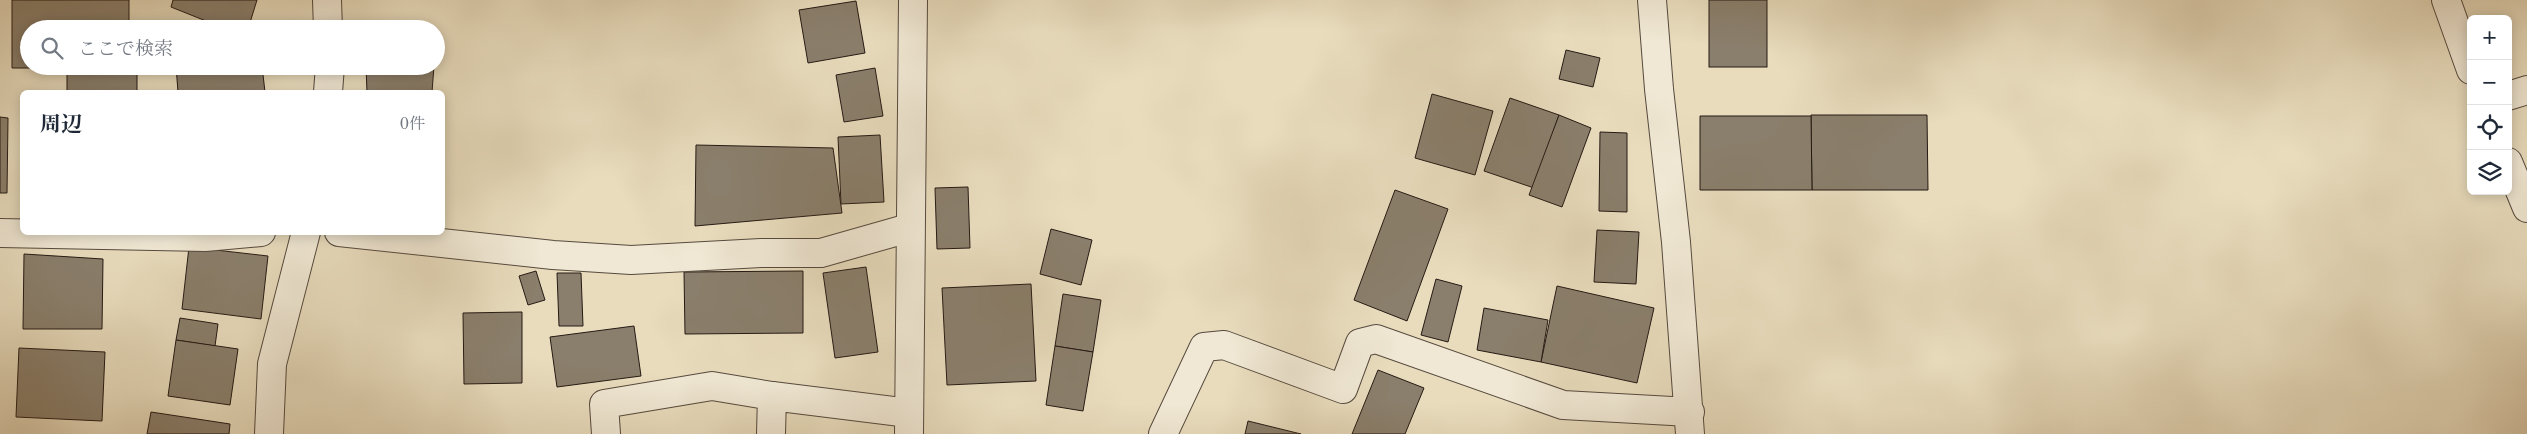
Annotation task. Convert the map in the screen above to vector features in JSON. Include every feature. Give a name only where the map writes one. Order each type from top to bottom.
[{"type":"street","points":[[327,0],[328,20]]},
{"type":"street","points":[[606,434],[604,404],[712,386],[909,423],[909,228],[913,0]]},
{"type":"street","points":[[1163,434],[1204,347],[1224,345],[1343,389],[1360,343],[1376,339],[1563,405],[1690,423],[1676,242],[1659,89],[1652,0]]},
{"type":"street","points":[[2446,0],[2467,60]]},
{"type":"street","points":[[328,90],[329,75]]},
{"type":"street","points":[[2512,95],[2527,90]]},
{"type":"street","points":[[2512,172],[2527,208]]},
{"type":"street","points":[[367,235],[553,255],[631,260],[761,253],[821,253],[909,228]]},
{"type":"street","points":[[0,233],[20,233]]},
{"type":"street","points":[[103,235],[206,237],[228,235]]},
{"type":"street","points":[[269,434],[272,364],[305,235]]},
{"type":"street","points":[[771,434],[772,396]]},
{"type":"building","points":[[12,0],[129,0],[129,20],[20,20],[20,68],[12,68]]},
{"type":"building","points":[[173,0],[257,0],[251,20],[204,20],[171,7]]},
{"type":"building","points":[[1709,0],[1767,0],[1767,67],[1709,67]]},
{"type":"building","points":[[856,1],[865,53],[808,63],[799,10]]},
{"type":"building","points":[[1566,50],[1600,58],[1593,87],[1559,79]]},
{"type":"building","points":[[875,68],[883,116],[844,122],[836,75]]},
{"type":"building","points":[[67,75],[137,75],[137,90],[67,90]]},
{"type":"building","points":[[177,75],[263,75],[265,90],[178,90]]},
{"type":"building","points":[[366,75],[433,75],[432,90],[367,90]]},
{"type":"building","points":[[1432,94],[1493,111],[1475,175],[1415,158]]},
{"type":"building","points":[[1510,98],[1559,115],[1534,188],[1484,171]]},
{"type":"building","points":[[1559,115],[1591,128],[1562,207],[1529,195]]},
{"type":"building","points":[[1811,115],[1927,115],[1928,190],[1812,190]]},
{"type":"building","points":[[1700,116],[1811,116],[1812,190],[1700,190]]},
{"type":"building","points":[[0,117],[8,118],[7,193],[0,193]]},
{"type":"building","points":[[1600,132],[1627,133],[1627,212],[1599,211]]},
{"type":"building","points":[[880,135],[884,202],[841,204],[838,137]]},
{"type":"building","points":[[696,145],[833,148],[842,213],[695,226]]},
{"type":"building","points":[[968,187],[970,248],[937,249],[935,188]]},
{"type":"building","points":[[1395,190],[1448,209],[1407,321],[1354,300]]},
{"type":"building","points":[[1051,229],[1092,240],[1081,285],[1040,274]]},
{"type":"building","points":[[1597,230],[1639,232],[1636,284],[1594,282]]},
{"type":"building","points":[[189,247],[268,256],[261,319],[182,309]]},
{"type":"building","points":[[24,254],[103,259],[102,329],[23,329]]},
{"type":"building","points":[[866,267],[878,352],[835,358],[823,273]]},
{"type":"building","points":[[536,271],[545,300],[528,305],[519,276]]},
{"type":"building","points":[[803,271],[803,333],[685,334],[684,272]]},
{"type":"building","points":[[557,273],[581,273],[583,326],[559,326]]},
{"type":"building","points":[[1436,279],[1462,286],[1448,342],[1421,335]]},
{"type":"building","points":[[1031,284],[1036,381],[947,385],[942,288]]},
{"type":"building","points":[[1557,286],[1654,308],[1637,383],[1541,362]]},
{"type":"building","points":[[1063,294],[1101,300],[1093,352],[1055,346]]},
{"type":"building","points":[[1484,308],[1548,320],[1541,362],[1477,350]]},
{"type":"building","points":[[522,312],[522,383],[464,384],[463,313]]},
{"type":"building","points":[[180,318],[218,324],[215,346],[176,340]]},
{"type":"building","points":[[634,326],[641,376],[557,387],[550,337]]},
{"type":"building","points":[[176,340],[238,349],[230,405],[168,396]]},
{"type":"building","points":[[1055,346],[1093,352],[1083,411],[1046,405]]},
{"type":"building","points":[[19,348],[105,352],[102,421],[16,417]]},
{"type":"building","points":[[1378,370],[1424,388],[1405,434],[1352,434]]},
{"type":"building","points":[[151,412],[230,424],[229,434],[147,434]]},
{"type":"building","points":[[1248,421],[1301,434],[1245,434]]}]
